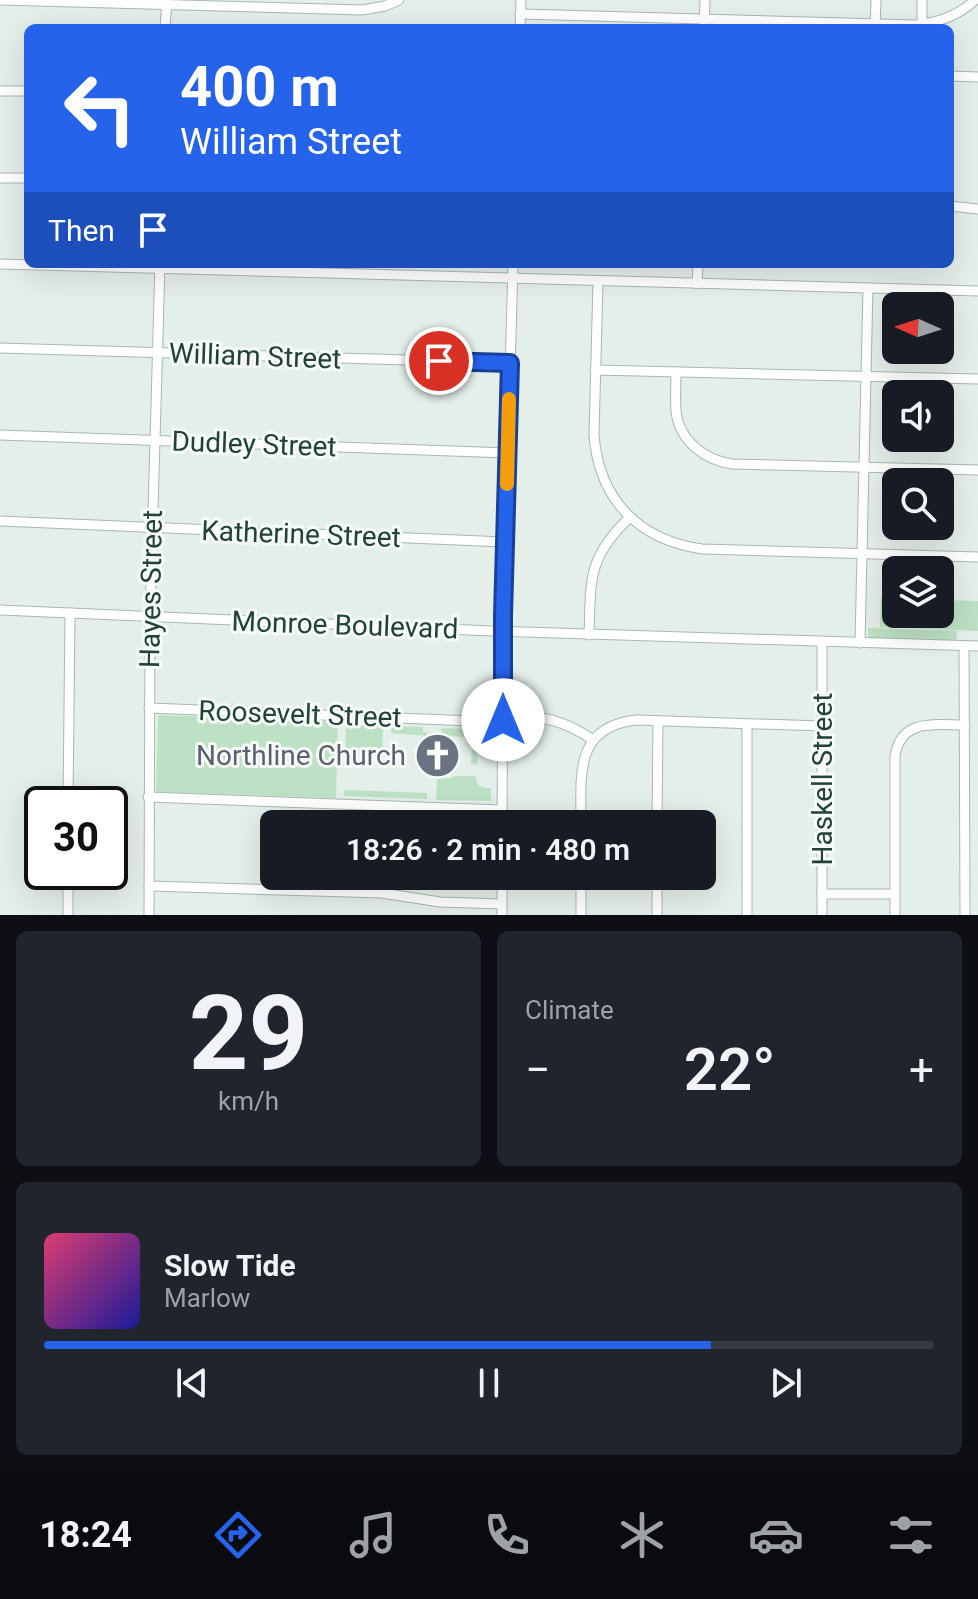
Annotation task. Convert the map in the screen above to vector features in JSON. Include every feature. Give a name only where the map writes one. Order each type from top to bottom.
[{"type":"street","points":[[0,0],[362,10],[399,0]]},
{"type":"street","points":[[520,24],[521,0]]},
{"type":"street","points":[[704,23],[705,0]]},
{"type":"street","points":[[876,0],[876,24]]},
{"type":"street","points":[[922,0],[922,24]]},
{"type":"street","points":[[932,24],[956,15],[975,0]]},
{"type":"street","points":[[165,24],[167,3]]},
{"type":"street","points":[[520,14],[761,24]]},
{"type":"street","points":[[954,76],[978,77]]},
{"type":"street","points":[[0,91],[24,91]]},
{"type":"street","points":[[0,178],[24,178]]},
{"type":"street","points":[[954,206],[978,209]]},
{"type":"street","points":[[0,264],[24,264]]},
{"type":"street","name":"Hayes Street","points":[[149,915],[150,617],[160,268]]},
{"type":"street","points":[[214,268],[978,291]]},
{"type":"street","points":[[148,797],[502,810],[503,632],[513,268]]},
{"type":"street","points":[[697,284],[698,268]]},
{"type":"street","points":[[598,281],[594,435],[597,461],[618,504],[651,533],[689,547],[978,557]]},
{"type":"street","points":[[860,643],[868,288]]},
{"type":"street","name":"William Street","points":[[0,348],[510,363]]},
{"type":"street","points":[[595,370],[978,379]]},
{"type":"street","points":[[676,372],[676,408],[680,426],[691,444],[709,458],[732,464],[978,470]]},
{"type":"street","name":"Dudley Street","points":[[0,435],[508,453]]},
{"type":"street","points":[[589,635],[595,564],[607,540],[630,517]]},
{"type":"street","name":"Katherine Street","points":[[0,521],[505,542]]},
{"type":"street","name":"Monroe Boulevard","points":[[0,610],[503,632],[978,646]]},
{"type":"street","points":[[68,786],[70,613]]},
{"type":"street","name":"Haskell Street","points":[[822,642],[822,915]]},
{"type":"street","points":[[964,646],[965,915]]},
{"type":"street","name":"Roosevelt Street","points":[[149,708],[497,722],[513,717],[544,718],[574,727],[593,740]]},
{"type":"street","points":[[657,810],[658,721]]},
{"type":"street","points":[[581,810],[582,766],[587,750],[593,740],[609,727],[622,722],[822,726]]},
{"type":"street","points":[[747,724],[747,915]]},
{"type":"street","points":[[895,915],[897,746],[905,734],[917,726],[965,725]]},
{"type":"street","points":[[149,886],[382,893],[502,910]]},
{"type":"street","points":[[68,890],[68,915]]},
{"type":"street","points":[[581,890],[581,915]]},
{"type":"street","points":[[657,890],[657,915]]},
{"type":"street","points":[[822,894],[895,894]]},
{"type":"green space","points":[[881,598],[882,627],[880,627]]},
{"type":"green space","points":[[954,600],[978,601],[978,631],[904,628],[954,628]]},
{"type":"green space","points":[[868,628],[957,631],[956,642],[868,639]]},
{"type":"green space","points":[[158,715],[338,721],[336,798],[156,792]]},
{"type":"green space","points":[[346,725],[383,726],[382,756],[345,755]]},
{"type":"green space","points":[[473,725],[491,726],[479,728],[477,765],[471,764]]},
{"type":"green space","points":[[392,726],[423,727],[427,736],[391,733]]},
{"type":"green space","points":[[441,728],[471,729],[470,746],[467,745],[467,737],[443,736]]},
{"type":"green space","points":[[475,776],[478,785],[491,788],[491,801],[436,800],[437,779]]},
{"type":"green space","points":[[344,790],[427,793],[427,799],[344,796]]},
{"type":"slow traffic","points":[[507,484],[509,399]]},
{"type":"place","name":"Northline Church","points":[[437,755]]},
{"type":"route","points":[[439,361],[510,363],[503,720]]}]
